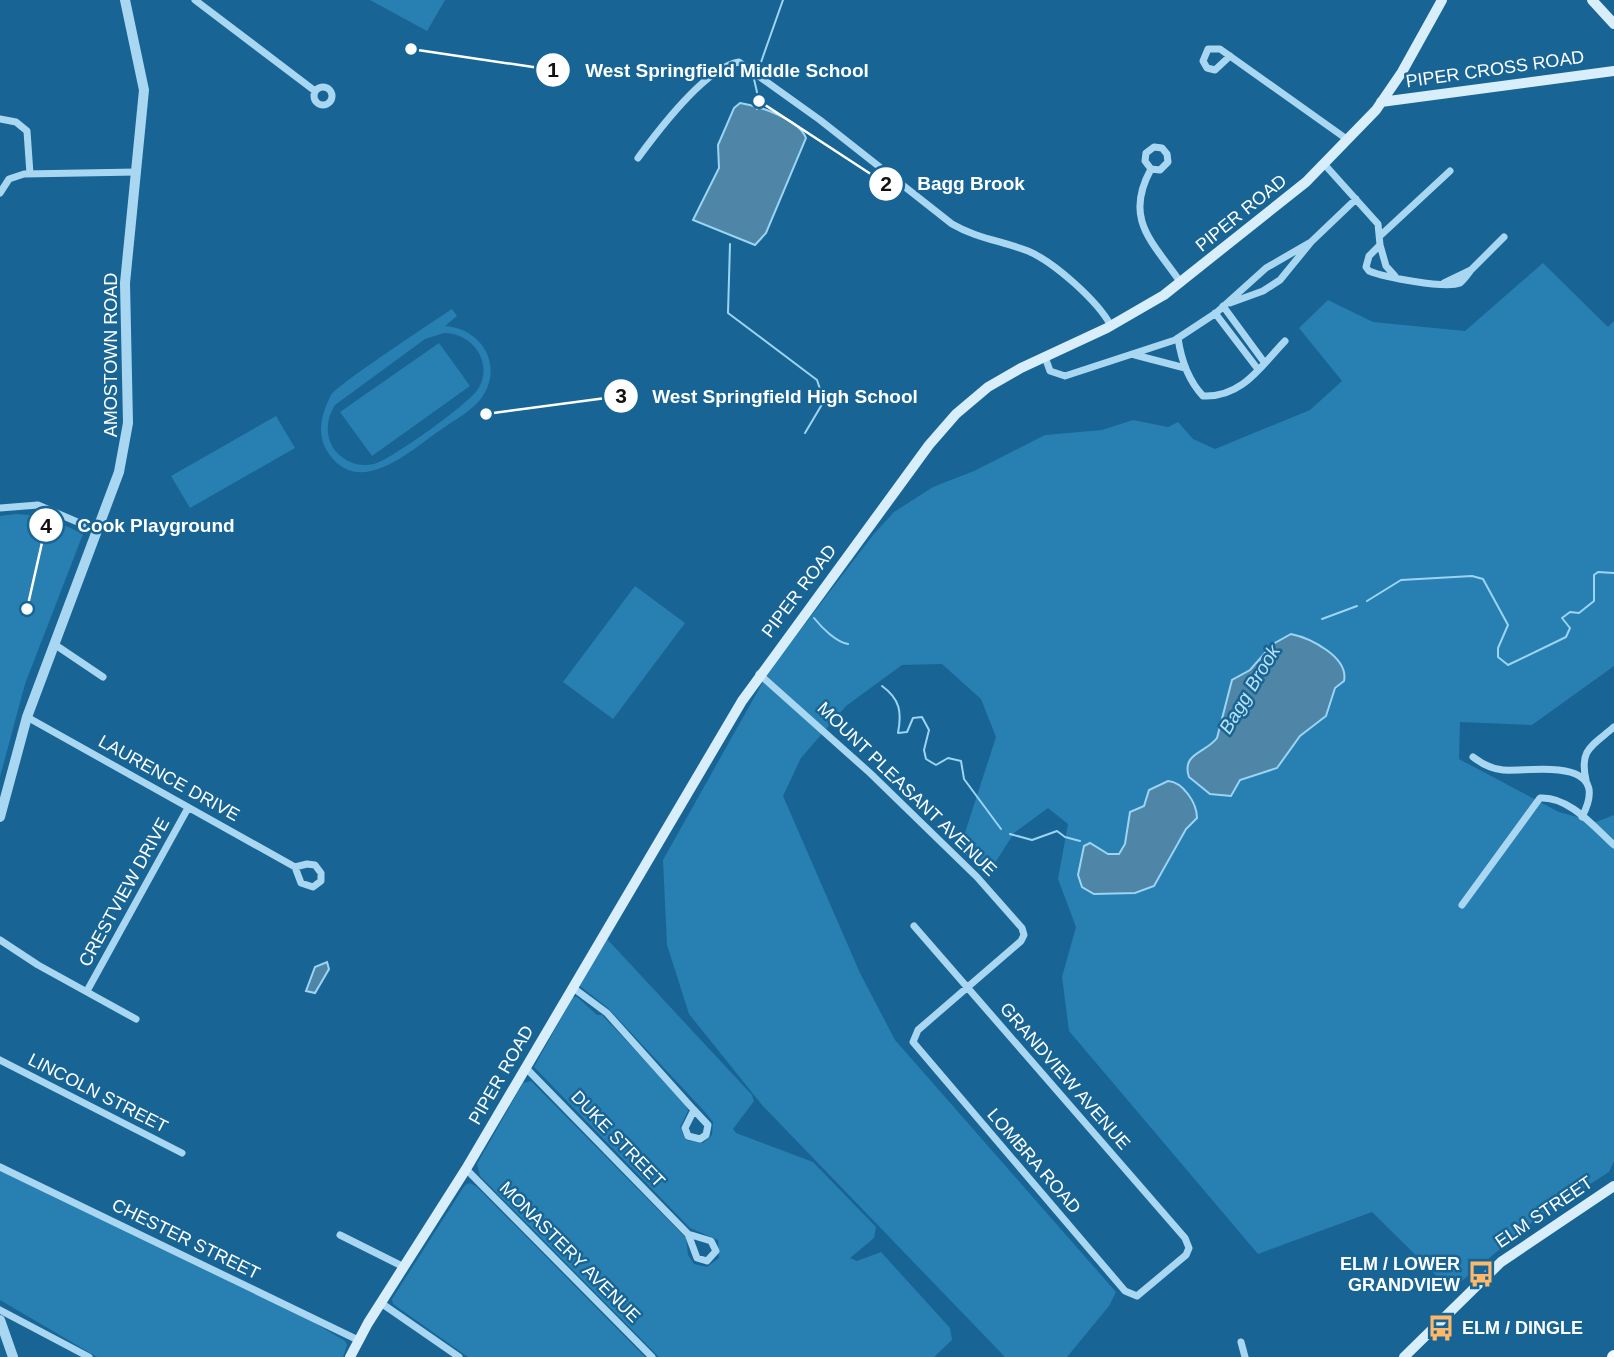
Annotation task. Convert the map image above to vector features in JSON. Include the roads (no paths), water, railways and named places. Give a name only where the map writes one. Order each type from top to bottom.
[{"type":"main road","name":"PIPER ROAD","points":[[350,1357],[358,1340],[466,1169],[759,674],[949,421],[988,387],[1111,327],[1181,284],[1325,165],[1381,102],[1408,62],[1442,0]]},
{"type":"main road","points":[[1592,0],[1614,24]]},
{"type":"main road","name":"PIPER CROSS ROAD","points":[[1381,102],[1614,71]]},
{"type":"main road","name":"ELM STREET","points":[[1404,1357],[1501,1262],[1613,1185]]},
{"type":"street","name":"AMOSTOWN ROAD","points":[[0,817],[8,797],[27,717],[126,442],[125,283],[144,89],[125,0]]},
{"type":"street","points":[[195,0],[314,91]]},
{"type":"street","points":[[1230,56],[1349,141]]},
{"type":"street","points":[[638,158],[698,90],[720,69],[738,62],[833,130],[952,224],[975,235],[1032,253],[1095,302],[1111,327]]},
{"type":"street","points":[[0,119],[14,121],[27,131],[30,174]]},
{"type":"street","points":[[1325,165],[1378,224],[1386,265],[1402,279]]},
{"type":"street","points":[[1151,169],[1139,195],[1139,215],[1181,284]]},
{"type":"street","points":[[1381,235],[1450,171]]},
{"type":"street","points":[[0,193],[9,179],[30,174],[137,172]]},
{"type":"street","points":[[1223,306],[1263,291],[1280,280],[1311,242],[1356,199]]},
{"type":"street","points":[[1380,245],[1369,257],[1367,269],[1402,279],[1460,282],[1504,237]]},
{"type":"street","points":[[1045,357],[1050,371],[1065,376],[1135,355],[1178,338],[1215,313],[1266,268],[1311,242]]},
{"type":"street","points":[[1223,306],[1264,362]]},
{"type":"street","points":[[1215,313],[1257,369]]},
{"type":"street","points":[[1178,338],[1185,368],[1203,396],[1216,397],[1240,389],[1285,341]]},
{"type":"street","points":[[1135,355],[1185,368]]},
{"type":"street","points":[[0,508],[38,505],[63,513],[96,530]]},
{"type":"street","points":[[54,644],[103,677]]},
{"type":"street","name":"MOUNT PLEASANT AVENUE","points":[[759,674],[841,745],[977,877],[1020,926],[1024,935],[967,988]]},
{"type":"street","name":"LAURENCE DRIVE","points":[[27,717],[295,867]]},
{"type":"street","points":[[1583,817],[1589,807],[1590,794],[1582,763],[1584,753],[1614,727]]},
{"type":"street","points":[[1473,758],[1488,767],[1504,770],[1563,768],[1586,781]]},
{"type":"street","points":[[1462,905],[1540,798],[1558,800],[1583,817],[1614,845]]},
{"type":"street","name":"CRESTVIEW DRIVE","points":[[86,991],[188,808]]},
{"type":"street","name":"GRANDVIEW AVENUE","points":[[914,926],[1185,1238],[1189,1248],[1179,1261],[1135,1296]]},
{"type":"street","points":[[0,940],[24,957],[136,1018]]},
{"type":"street","points":[[572,987],[607,1013],[694,1110]]},
{"type":"street","name":"LOMBRA ROAD","points":[[967,988],[915,1033],[913,1042],[1125,1291],[1135,1296]]},
{"type":"street","name":"LINCOLN STREET","points":[[0,1060],[182,1153]]},
{"type":"street","name":"DUKE STREET","points":[[525,1067],[688,1234]]},
{"type":"street","name":"CHESTER STREET","points":[[0,1167],[358,1340]]},
{"type":"street","name":"MONASTERY AVENUE","points":[[466,1169],[652,1357]]},
{"type":"street","points":[[340,1235],[404,1267]]},
{"type":"street","points":[[381,1303],[459,1357]]},
{"type":"street","points":[[0,1310],[89,1357]]},
{"type":"street","points":[[0,1320],[13,1357]]},
{"type":"street","points":[[1241,1342],[1245,1357]]},
{"type":"water","points":[[740,103],[787,119],[802,131],[806,138],[766,233],[755,245],[693,220],[719,168],[718,145],[734,108]]},
{"type":"water","points":[[1291,634],[1317,644],[1334,657],[1344,672],[1344,681],[1335,688],[1326,716],[1300,736],[1277,768],[1240,780],[1231,796],[1210,794],[1189,777],[1188,763],[1217,738],[1232,680],[1250,670],[1273,644]]},
{"type":"water","points":[[1168,781],[1179,785],[1188,794],[1195,806],[1197,818],[1186,829],[1154,886],[1135,893],[1094,894],[1082,887],[1078,875],[1084,846],[1090,843],[1108,854],[1119,854],[1125,844],[1130,812],[1144,806],[1149,790]]},
{"type":"water","points":[[327,962],[329,969],[315,993],[306,991],[315,967]]},
{"type":"waterway","name":"Bagg Brook","points":[[760,65],[783,0]]},
{"type":"waterway","name":"Bagg Brook","points":[[754,79],[759,101],[757,109]]},
{"type":"waterway","name":"Bagg Brook","points":[[730,244],[728,313],[817,380],[824,401],[805,433]]},
{"type":"waterway","name":"Bagg Brook","points":[[1367,601],[1401,580],[1472,576],[1483,579],[1508,625],[1498,648],[1498,657],[1508,665],[1566,637],[1570,628],[1562,618],[1570,612],[1579,613],[1594,601],[1594,575],[1598,572],[1614,573]]},
{"type":"waterway","name":"Bagg Brook","points":[[1322,619],[1357,606]]},
{"type":"waterway","name":"Bagg Brook","points":[[814,618],[834,638],[848,644]]},
{"type":"waterway","name":"Bagg Brook","points":[[882,686],[893,696],[898,706],[898,733],[907,732],[913,718],[922,717],[929,730],[924,750],[926,759],[936,765],[948,758],[961,761],[964,779],[1001,829]]},
{"type":"waterway","name":"Bagg Brook","points":[[1010,834],[1032,840],[1057,831],[1065,837],[1080,841]]},
{"type":"place","name":"West Springfield Middle School","points":[[411,49]]},
{"type":"place","name":"Bagg Brook","points":[[759,101]]},
{"type":"place","name":"West Springfield High School","points":[[486,414]]},
{"type":"place","name":"Cook Playground","points":[[27,609]]},
{"type":"place","name":"ELM / LOWER GRANDVIEW","points":[[1481,1274]]},
{"type":"place","name":"ELM / DINGLE","points":[[1441,1328]]}]
